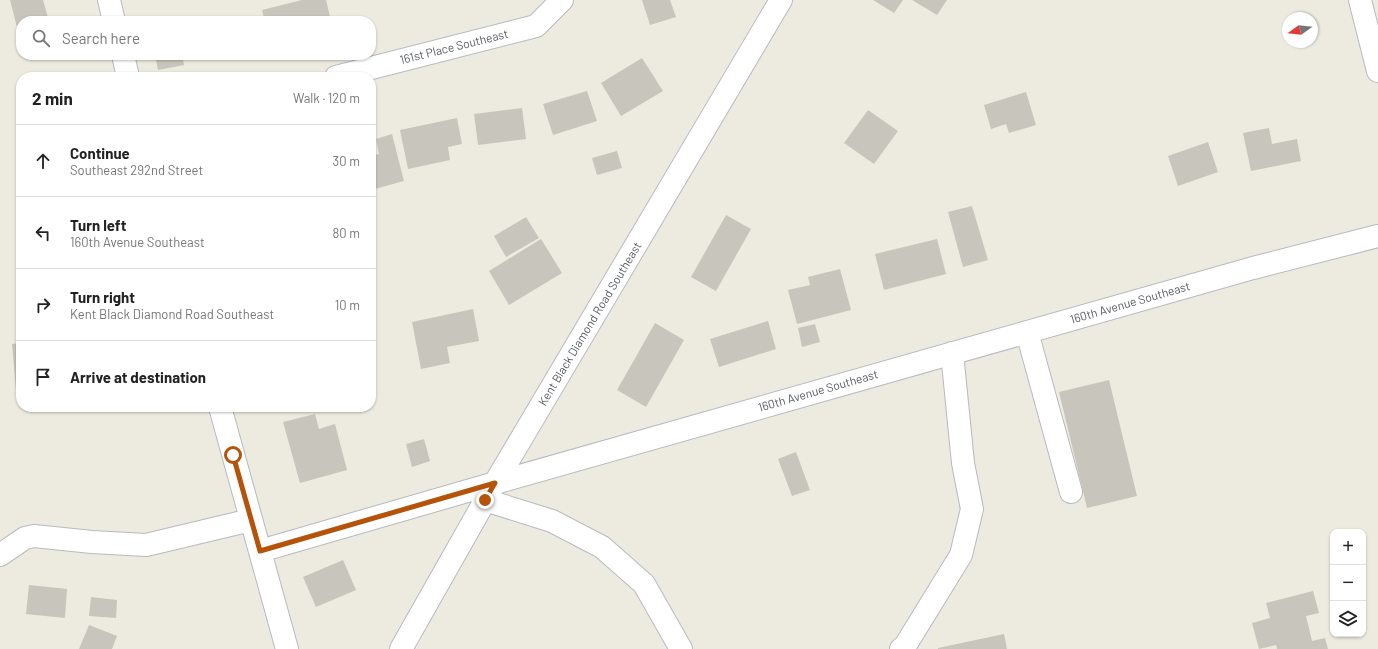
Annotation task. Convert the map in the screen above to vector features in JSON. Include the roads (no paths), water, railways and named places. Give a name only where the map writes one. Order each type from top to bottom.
[{"type":"street","points":[[109,0],[113,16]]},
{"type":"street","name":"161st Place Southeast","points":[[356,72],[536,26],[562,0]]},
{"type":"street","name":"Kent Black Diamond Road Southeast","points":[[401,649],[490,492],[781,0]]},
{"type":"street","points":[[1360,0],[1378,71]]},
{"type":"street","points":[[124,60],[127,72]]},
{"type":"street","name":"160th Avenue Southeast","points":[[260,551],[490,492],[952,353],[1253,268],[1378,236]]},
{"type":"street","points":[[1027,332],[1071,492]]},
{"type":"street","points":[[901,649],[905,646],[962,555],[972,509],[964,463],[952,353]]},
{"type":"street","points":[[221,412],[287,649]]},
{"type":"street","points":[[490,492],[552,521],[602,547],[644,584],[681,649]]},
{"type":"street","points":[[0,555],[25,538],[34,536],[92,542],[146,545],[251,520]]}]
